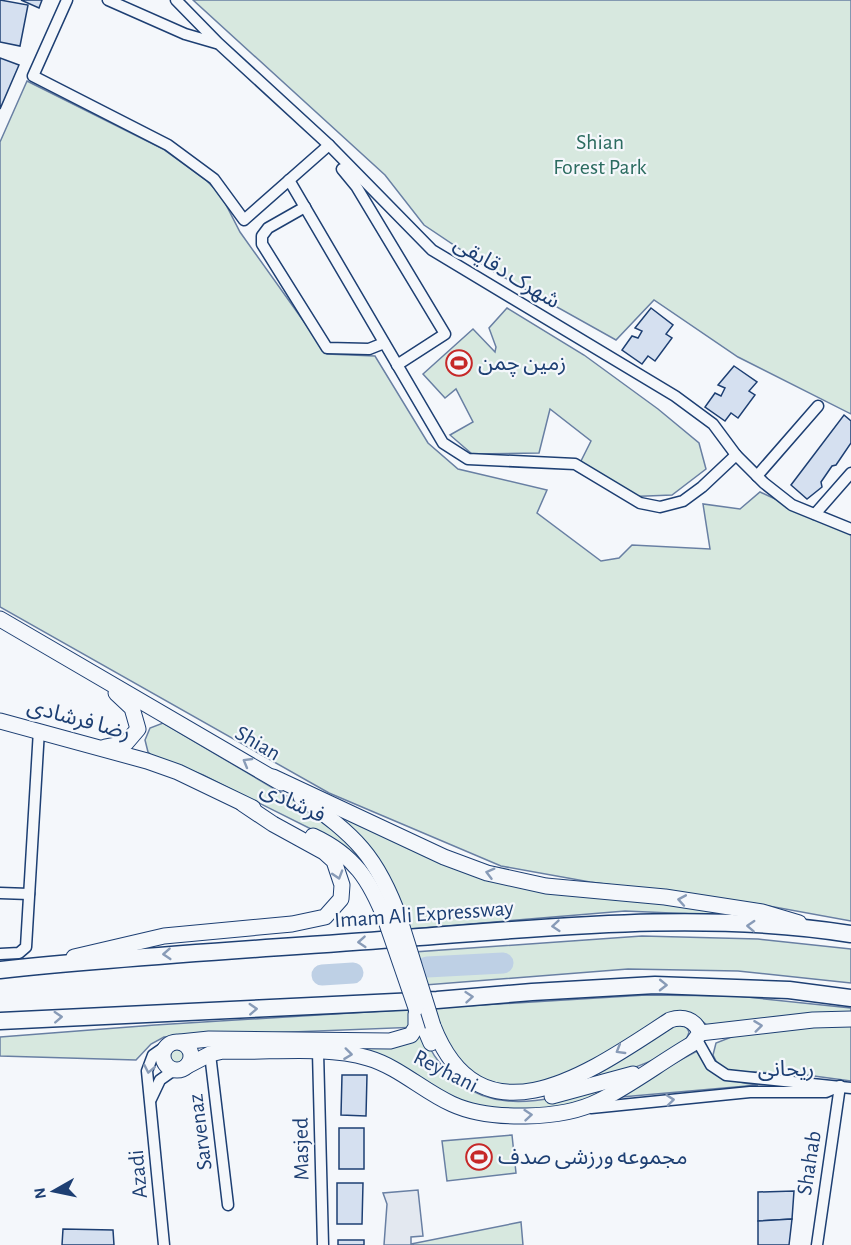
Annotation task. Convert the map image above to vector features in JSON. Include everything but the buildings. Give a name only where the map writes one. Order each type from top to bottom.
[{"type":"highway","name":"Imam Ali Expressway","points":[[0,970],[146,956],[584,924],[680,922],[822,929],[851,934]]},
{"type":"highway","points":[[0,1021],[437,1000],[655,985],[789,990],[851,998]]},
{"type":"main road","points":[[0,619],[52,648],[126,701],[135,715],[139,748],[147,761]]},
{"type":"main road","name":"Shian","points":[[52,648],[273,777],[333,819],[360,844],[381,873],[393,921]]},
{"type":"main road","points":[[99,748],[126,743],[151,716],[166,715]]},
{"type":"main road","name":"رضا فرشادی","points":[[0,721],[147,761]]},
{"type":"main road","name":"فرشادی","points":[[147,761],[178,772],[337,847],[365,877],[393,921]]},
{"type":"main road","points":[[273,777],[444,857],[487,873],[546,886],[665,897],[762,912],[822,929]]},
{"type":"main road","points":[[35,966],[164,936],[292,924],[325,917],[341,900],[342,885],[334,861],[324,852],[243,804]]},
{"type":"main road","points":[[393,921],[416,1008],[434,1050],[443,1062],[475,1090],[514,1100],[542,1099],[651,1068]]},
{"type":"main road","name":"ریحانی","points":[[393,921],[433,1026],[446,1051],[465,1075],[493,1089],[525,1093],[573,1079],[670,1020],[679,1017],[697,1025],[699,1036]]},
{"type":"main road","points":[[173,1044],[191,1052],[181,1068],[164,1062],[163,1054],[173,1044],[209,1039],[390,1041],[411,1035],[416,1027],[416,1008]]},
{"type":"main road","points":[[699,1036],[813,1020],[851,1019]]},
{"type":"main road","name":"Reyhani","points":[[181,1068],[210,1054],[223,1051],[318,1052],[360,1056],[376,1060],[450,1104],[475,1112],[519,1116],[570,1110],[598,1102],[699,1036]]},
{"type":"street","points":[[67,0],[33,76],[168,145],[214,178],[244,220],[329,145]]},
{"type":"street","points":[[108,0],[185,34],[219,43]]},
{"type":"street","name":"شهرک دقایقی","points":[[176,0],[329,145],[432,250],[675,396],[713,424],[736,455],[792,505],[851,529]]},
{"type":"street","points":[[342,169],[356,186],[445,334],[397,365]]},
{"type":"street","points":[[289,180],[444,443],[468,459],[575,464],[640,503],[660,507],[683,501],[702,487],[736,455]]},
{"type":"street","points":[[305,207],[268,228],[262,236],[262,244],[327,348],[369,349],[384,343]]},
{"type":"street","points":[[757,476],[818,406]]},
{"type":"street","points":[[815,514],[851,472]]},
{"type":"street","points":[[0,954],[24,951],[39,730]]},
{"type":"street","points":[[0,893],[29,894]]},
{"type":"street","name":"ریحانی","points":[[699,1036],[711,1065],[726,1075],[845,1087]]},
{"type":"street","name":"Azadi","points":[[164,1245],[151,1099],[147,1085],[149,1062],[153,1055],[173,1044]]},
{"type":"street","name":"Masjed","points":[[318,1052],[323,1245]]},
{"type":"street","name":"Sarvenaz","points":[[210,1054],[228,1205]]},
{"type":"street","points":[[151,1099],[160,1080],[181,1068]]},
{"type":"street","name":"ریحانی","points":[[570,1110],[750,1092],[826,1092],[845,1087]]},
{"type":"street","name":"Shahab","points":[[817,1245],[845,1087]]},
{"type":"green space","name":"Shian Forest Park","points":[[193,0],[851,0],[851,414],[738,357],[654,300],[616,340],[491,270],[424,225],[385,175]]},
{"type":"green space","points":[[27,81],[163,149],[207,181],[221,195],[240,232],[327,354],[375,356],[428,443],[458,469],[547,490],[537,513],[601,561],[619,558],[632,545],[710,549],[703,504],[740,509],[760,492],[851,534],[851,921],[758,904],[590,882],[501,866],[329,793],[0,607],[0,142]]},
{"type":"green space","points":[[507,308],[584,355],[658,409],[699,443],[706,469],[672,495],[622,497],[576,471],[591,441],[550,409],[539,453],[472,454],[450,435],[473,422],[456,389],[445,398],[423,374],[473,329],[495,352],[496,347],[489,328]]},
{"type":"green space","points":[[163,723],[295,801],[344,835],[377,880],[325,836],[203,775],[151,755],[145,740],[150,728]]},
{"type":"green space","points":[[319,805],[420,853],[633,900],[763,917],[625,911],[410,929],[394,887],[377,858],[354,833]]},
{"type":"green space","points":[[642,936],[758,939],[851,949],[851,983],[738,971],[628,969],[425,985],[414,952]]},
{"type":"green space","points":[[646,995],[737,996],[851,1008],[851,1014],[707,1025],[693,1014],[642,1032],[554,1082],[512,1087],[478,1078],[449,1050],[427,1043],[445,1070],[466,1088],[489,1098],[514,1101],[540,1100],[622,1081],[594,1098],[553,1108],[511,1111],[474,1107],[345,1048],[392,1046],[418,1027],[164,1037],[151,1044],[136,1060],[0,1056],[0,1037],[155,1025]]},
{"type":"green space","points":[[851,1023],[851,1081],[799,1074],[727,1071],[717,1063],[713,1055],[716,1043],[739,1034]]},
{"type":"green space","points":[[673,1024],[683,1025],[689,1032],[684,1041],[673,1050],[639,1066],[574,1087]]},
{"type":"green space","points":[[177,1048],[183,1050],[185,1056],[183,1062],[177,1064],[171,1062],[169,1056],[171,1050]]},
{"type":"green space","points":[[697,1051],[709,1066],[730,1080],[758,1085],[610,1098]]},
{"type":"green space","name":"مجموعه ورزشی صدف","points":[[512,1135],[516,1173],[447,1181],[442,1141]]},
{"type":"green space","points":[[521,1222],[523,1245],[406,1245]]},
{"type":"shaded area","points":[[418,1190],[423,1236],[411,1237],[411,1245],[384,1245],[387,1204],[383,1193]]},
{"type":"waterway","points":[[427,967],[503,963]]},
{"type":"waterway","points":[[322,975],[353,973]]},
{"type":"place","name":"زمین چمن","points":[[459,363]]},
{"type":"place","name":"مجموعه ورزشی صدف","points":[[479,1157]]}]
